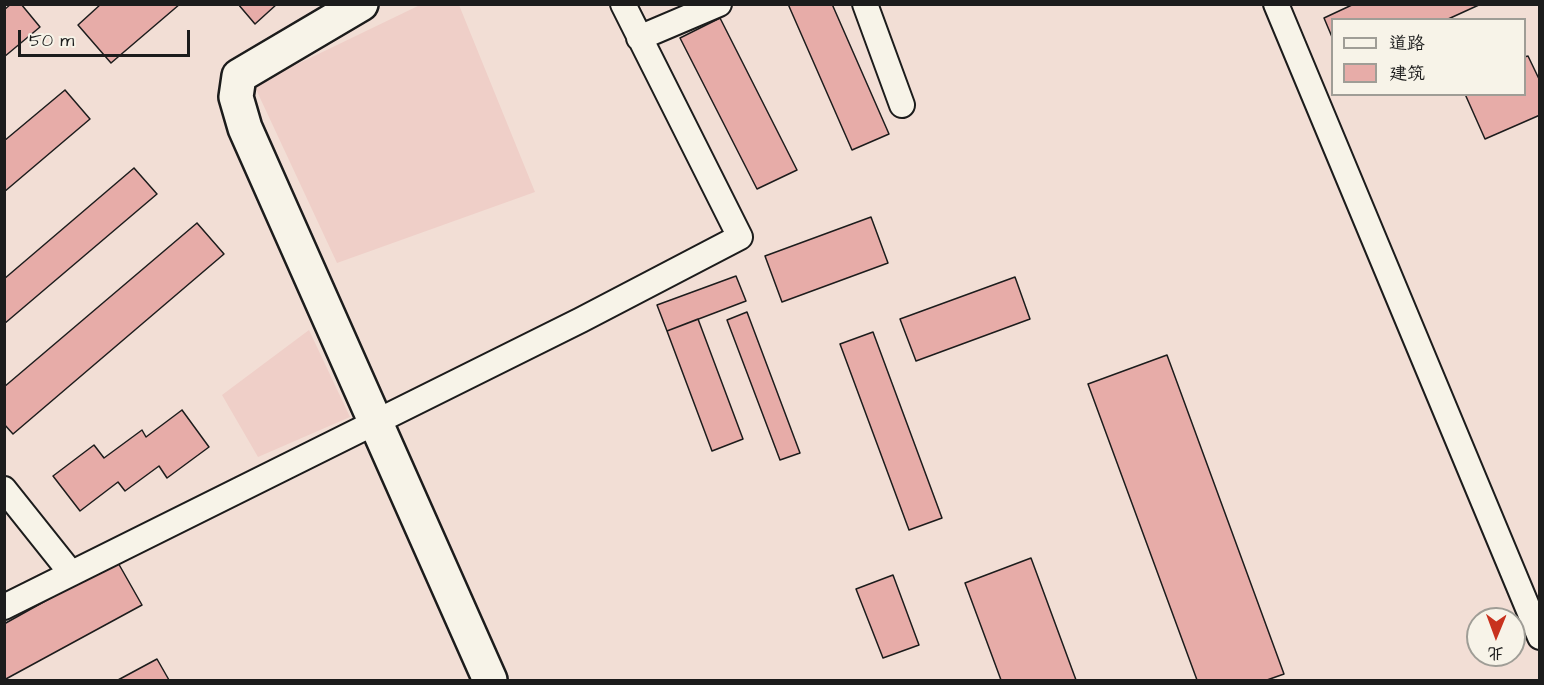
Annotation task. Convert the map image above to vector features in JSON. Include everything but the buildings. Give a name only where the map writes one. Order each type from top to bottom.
[{"type":"street","points":[[361,4],[239,76],[236,97],[245,128],[490,681]]},
{"type":"street","points":[[4,607],[740,237],[622,4]]},
{"type":"street","points":[[639,38],[719,4]]},
{"type":"street","points":[[865,4],[902,105]]},
{"type":"street","points":[[1276,4],[1539,637]]},
{"type":"street","points":[[4,489],[71,573]]},
{"type":"shaded area","points":[[420,5],[459,5],[535,192],[337,263],[254,85]]},
{"type":"shaded area","points":[[309,330],[350,417],[258,457],[222,395]]}]
